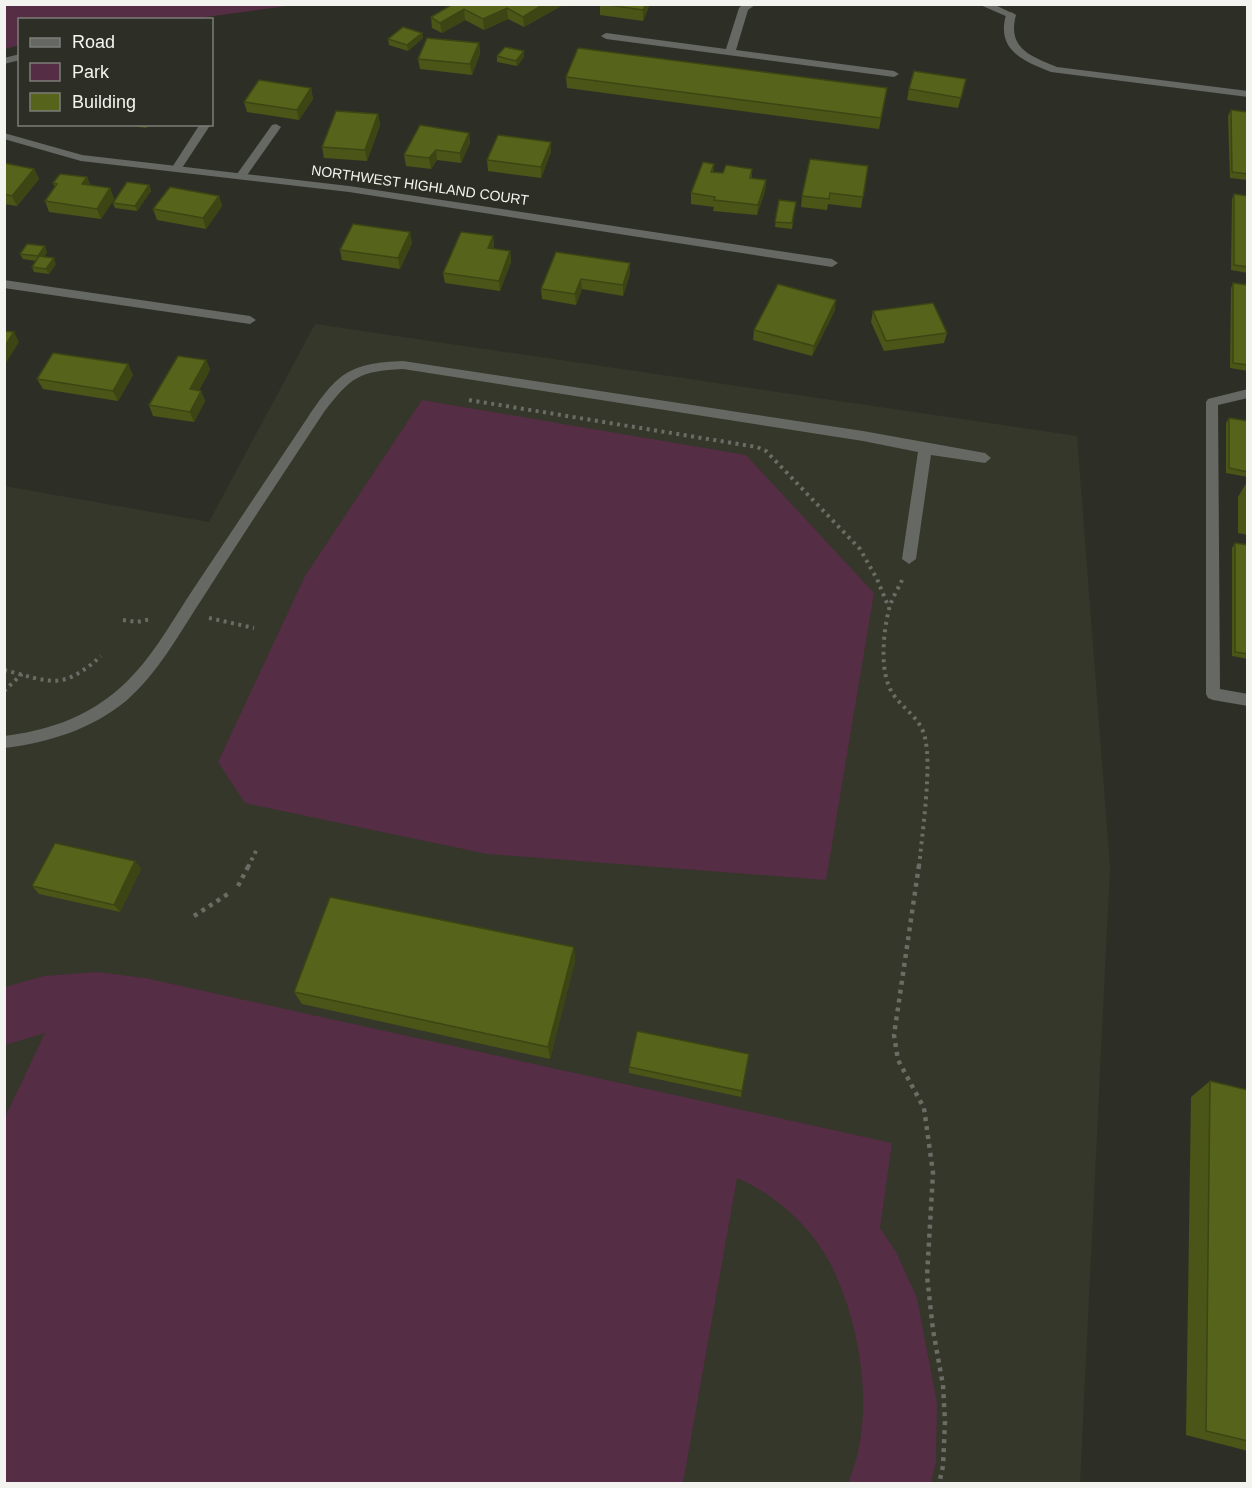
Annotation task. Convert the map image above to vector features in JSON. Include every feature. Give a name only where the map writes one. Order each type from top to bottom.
[{"type":"street","points":[[730,53],[744,8],[751,4]]},
{"type":"street","points":[[983,4],[1011,15],[1007,24],[1011,44],[1028,59],[1055,70],[1248,94]]},
{"type":"street","points":[[606,36],[894,74]]},
{"type":"street","points":[[177,169],[205,126]]},
{"type":"street","points":[[241,176],[276,127]]},
{"type":"street","name":"NORTHWEST HIGHLAND COURT","points":[[4,136],[81,158],[349,189],[832,263]]},
{"type":"street","points":[[4,284],[250,320]]},
{"type":"street","points":[[4,742],[24,741],[58,732],[94,716],[120,697],[140,678],[185,614],[324,403],[355,373],[375,366],[403,365],[863,436],[985,458]]},
{"type":"street","points":[[1248,393],[1212,402],[1214,694],[1248,700]]},
{"type":"street","points":[[908,565],[925,449]]},
{"type":"path","points":[[466,400],[757,447],[766,451],[860,549],[877,579],[889,608]]},
{"type":"path","points":[[908,565],[889,608],[883,662],[886,682],[896,697],[913,713],[924,734],[928,754],[918,881],[894,1035],[898,1060],[924,1108],[933,1173],[927,1276],[933,1330],[943,1385],[945,1422],[943,1466],[939,1484]]},
{"type":"path","points":[[123,621],[137,622],[159,616]]},
{"type":"path","points":[[205,618],[254,628]]},
{"type":"path","points":[[4,670],[60,681],[75,677],[101,656]]},
{"type":"path","points":[[4,691],[22,674]]},
{"type":"path","points":[[238,886],[258,848]]},
{"type":"path","points":[[194,916],[231,892]]},
{"type":"shaded area","points":[[315,324],[1077,436],[1110,867],[1080,1483],[5,1483],[4,486],[209,522]]},
{"type":"green space","points":[[5,4],[294,4],[199,18],[18,18],[18,45],[5,49]]},
{"type":"green space","points":[[422,400],[746,455],[874,593],[826,880],[487,854],[245,803],[218,762],[305,576]]},
{"type":"green space","points":[[97,972],[145,978],[892,1143],[880,1228],[896,1252],[917,1298],[937,1403],[936,1462],[931,1483],[848,1483],[857,1458],[862,1431],[863,1403],[858,1346],[842,1291],[824,1253],[804,1226],[779,1203],[737,1178],[683,1483],[5,1483],[5,1117],[45,1033],[5,1045],[5,987],[44,976]]},
{"type":"building","points":[[453,4],[544,4],[523,17],[507,8],[483,19],[464,9],[440,23],[431,17]]},
{"type":"building","points":[[601,4],[646,4],[643,10]]},
{"type":"building","points":[[403,27],[422,33],[407,45],[388,39]]},
{"type":"building","points":[[427,38],[479,43],[470,64],[418,59]]},
{"type":"building","points":[[505,47],[524,51],[516,61],[497,56]]},
{"type":"building","points":[[578,48],[887,88],[881,118],[566,77]]},
{"type":"building","points":[[914,71],[966,79],[961,98],[909,89]]},
{"type":"building","points":[[259,80],[311,88],[297,110],[244,102]]},
{"type":"building","points":[[1231,110],[1248,112],[1248,174],[1232,172]]},
{"type":"building","points":[[336,111],[378,114],[365,150],[322,147]]},
{"type":"building","points":[[420,125],[469,133],[460,153],[436,150],[429,158],[404,155]]},
{"type":"building","points":[[498,135],[551,142],[541,167],[487,160]]},
{"type":"building","points":[[810,159],[868,166],[863,197],[830,193],[829,199],[802,196]]},
{"type":"building","points":[[703,162],[714,164],[711,172],[723,173],[726,165],[752,169],[750,178],[766,180],[758,205],[714,200],[715,197],[691,193]]},
{"type":"building","points":[[4,163],[34,169],[12,196],[4,194]]},
{"type":"building","points":[[60,174],[87,177],[82,184],[110,188],[97,209],[45,201],[57,184],[53,183]]},
{"type":"building","points":[[127,182],[149,185],[135,206],[113,203]]},
{"type":"building","points":[[170,187],[219,196],[203,218],[153,209]]},
{"type":"building","points":[[1234,194],[1248,196],[1248,267],[1234,265]]},
{"type":"building","points":[[779,200],[796,202],[792,223],[775,222]]},
{"type":"building","points":[[353,224],[410,232],[398,258],[340,250]]},
{"type":"building","points":[[461,232],[493,236],[488,248],[510,251],[499,281],[443,273]]},
{"type":"building","points":[[27,244],[45,246],[38,256],[20,254]]},
{"type":"building","points":[[556,252],[630,263],[623,285],[581,279],[575,294],[541,289]]},
{"type":"building","points":[[39,256],[54,258],[46,269],[32,267]]},
{"type":"building","points":[[1233,283],[1248,285],[1248,365],[1233,363]]},
{"type":"building","points":[[778,284],[836,300],[814,346],[754,330]]},
{"type":"building","points":[[933,303],[947,333],[886,341],[873,311]]},
{"type":"building","points":[[4,331],[14,332],[4,347]]},
{"type":"building","points":[[53,353],[128,364],[113,391],[37,379]]},
{"type":"building","points":[[178,356],[206,360],[190,389],[201,391],[190,412],[149,405]]},
{"type":"building","points":[[1229,418],[1248,421],[1248,472],[1229,468]]},
{"type":"building","points":[[1235,543],[1248,545],[1248,654],[1235,652]]},
{"type":"building","points":[[55,843],[135,861],[114,905],[32,886]]},
{"type":"building","points":[[330,897],[574,947],[548,1047],[294,992]]},
{"type":"building","points":[[637,1031],[749,1054],[742,1091],[629,1067]]},
{"type":"building","points":[[1210,1081],[1248,1090],[1248,1441],[1206,1431]]}]
